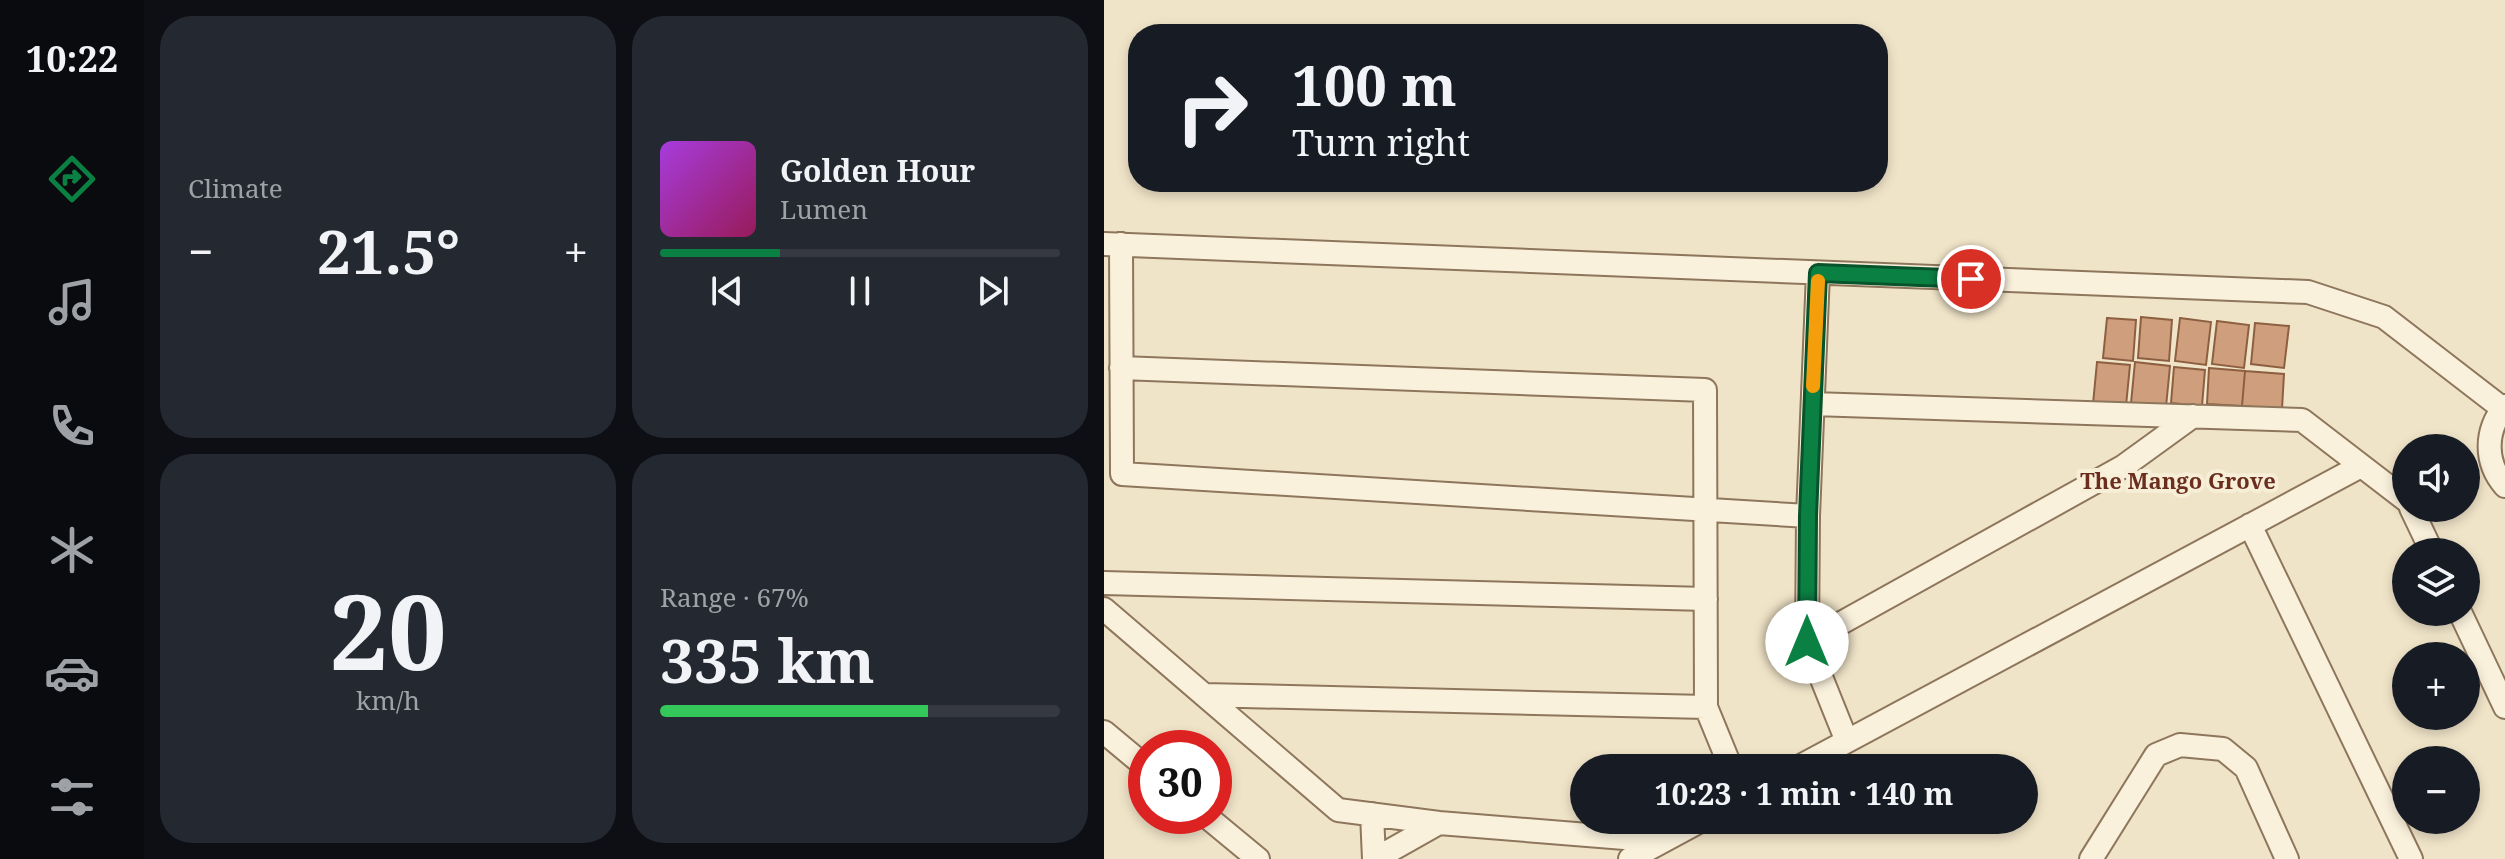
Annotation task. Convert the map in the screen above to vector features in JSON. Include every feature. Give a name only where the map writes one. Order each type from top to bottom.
[{"type":"street","points":[[1808,516],[1113,474],[1121,368],[1112,244],[2308,292],[2384,317],[2504,407],[2491,428],[2489,452],[2496,476],[2505,486]]},
{"type":"street","points":[[1818,273],[1808,516],[1807,642],[1846,739]]},
{"type":"street","points":[[1121,368],[1705,390],[1706,707],[1725,754]]},
{"type":"street","points":[[1813,404],[2302,420],[2392,490]]},
{"type":"street","points":[[1807,642],[2124,466],[2193,416]]},
{"type":"street","points":[[1821,754],[2359,467]]},
{"type":"street","points":[[2250,525],[2411,859]]},
{"type":"street","points":[[1104,583],[1706,599]]},
{"type":"street","points":[[1104,609],[1338,810],[1439,823],[1662,841]]},
{"type":"street","points":[[2467,626],[2505,707]]},
{"type":"street","points":[[1204,695],[1706,707]]},
{"type":"street","points":[[1104,732],[1128,752]]},
{"type":"street","points":[[2091,859],[2156,755],[2180,745],[2223,749],[2246,768],[2287,859]]},
{"type":"street","points":[[1372,814],[1375,859],[1439,823]]},
{"type":"street","points":[[1228,834],[1258,859]]},
{"type":"street","points":[[1630,859],[1675,834]]},
{"type":"building","points":[[2141,317],[2172,320],[2169,361],[2138,358]]},
{"type":"building","points":[[2107,318],[2136,320],[2133,361],[2103,358]]},
{"type":"building","points":[[2180,318],[2211,322],[2206,365],[2175,361]]},
{"type":"building","points":[[2217,321],[2249,325],[2244,368],[2212,364]]},
{"type":"building","points":[[2255,323],[2289,326],[2284,368],[2251,364]]},
{"type":"building","points":[[2097,362],[2130,365],[2126,406],[2093,404]]},
{"type":"building","points":[[2135,362],[2170,366],[2166,407],[2131,403]]},
{"type":"building","points":[[2174,367],[2205,370],[2202,406],[2171,403]]},
{"type":"building","points":[[2209,368],[2245,371],[2242,406],[2207,404]]},
{"type":"building","points":[[2245,371],[2284,374],[2282,409],[2242,406]]},
{"type":"slow traffic","points":[[1813,386],[1818,281]]},
{"type":"district","name":"The Mango Grove","points":[[2178,481]]},
{"type":"route","points":[[1807,642],[1808,516],[1818,273],[1971,279]]}]
